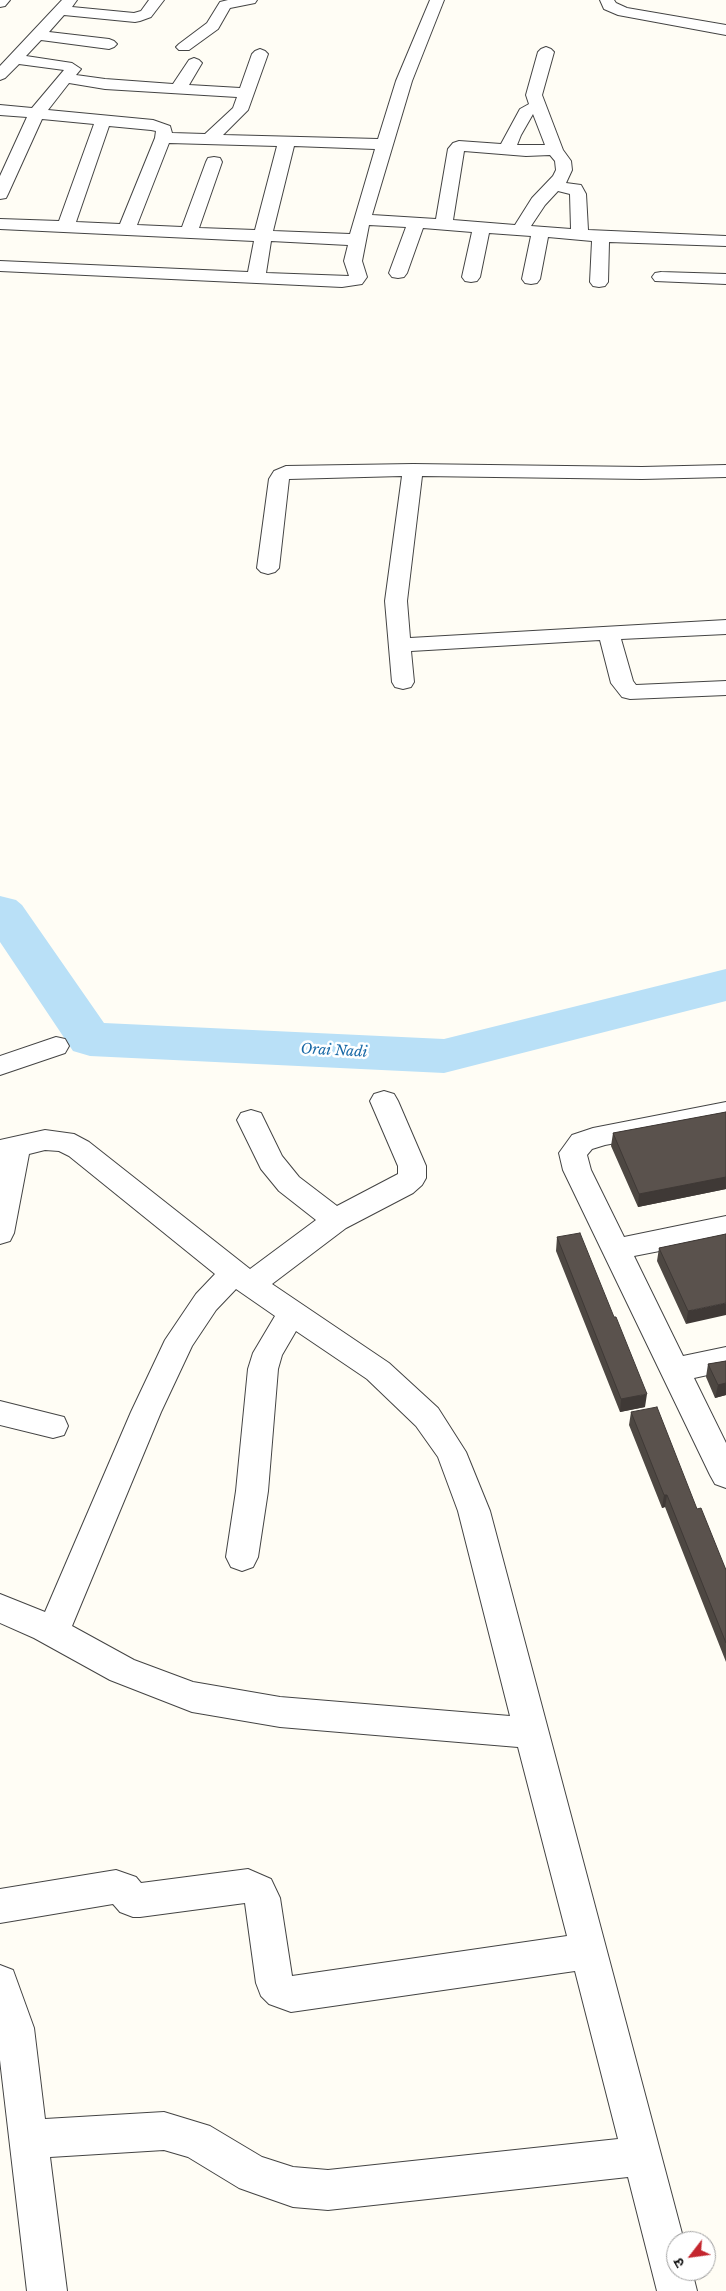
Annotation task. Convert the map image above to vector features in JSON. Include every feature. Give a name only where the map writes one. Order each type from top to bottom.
[{"type":"street","points":[[0,3],[3,0]]},
{"type":"street","points":[[0,76],[66,5],[135,18],[146,14],[157,0]]},
{"type":"street","points":[[184,47],[213,26],[225,5],[250,0]]},
{"type":"street","points":[[0,266],[350,282],[358,277],[353,260],[362,219],[404,81],[437,0]]},
{"type":"street","points":[[607,0],[609,6],[623,12],[726,30]]},
{"type":"street","points":[[38,35],[109,44]]},
{"type":"street","points":[[520,230],[538,202],[556,186],[564,170],[563,161],[555,150],[537,106],[534,89],[546,52]]},
{"type":"street","points":[[209,140],[235,117],[240,110],[260,54]]},
{"type":"street","points":[[0,194],[36,113],[72,70],[71,67],[15,59]]},
{"type":"street","points":[[178,89],[194,63]]},
{"type":"street","points":[[65,78],[178,89],[246,93]]},
{"type":"street","points":[[507,150],[512,136],[526,112],[537,106]]},
{"type":"street","points":[[0,110],[160,127],[165,132],[127,229]]},
{"type":"street","points":[[66,226],[103,120]]},
{"type":"street","points":[[163,138],[385,144]]},
{"type":"street","points":[[256,279],[267,212],[287,142]]},
{"type":"street","points":[[444,225],[456,149],[463,146],[507,150],[555,150]]},
{"type":"street","points":[[189,232],[214,162]]},
{"type":"street","points":[[556,186],[575,189],[578,194],[580,234]]},
{"type":"street","points":[[362,219],[601,236],[726,241]]},
{"type":"street","points":[[398,273],[416,223]]},
{"type":"street","points":[[0,224],[358,240]]},
{"type":"street","points":[[471,277],[482,228]]},
{"type":"street","points":[[531,279],[540,232]]},
{"type":"street","points":[[600,282],[601,236]]},
{"type":"street","points":[[661,277],[726,279]]},
{"type":"street","points":[[268,568],[280,475],[286,472],[412,470],[642,473],[726,471]]},
{"type":"street","points":[[403,682],[396,601],[412,470]]},
{"type":"street","points":[[399,645],[726,627]]},
{"type":"street","points":[[609,634],[622,683],[630,692],[726,688]]},
{"type":"street","points":[[0,1066],[56,1046]]},
{"type":"street","points":[[53,1632],[146,1412],[180,1340],[206,1302],[336,1220],[378,1197],[403,1186],[412,1178],[412,1166],[384,1101]]},
{"type":"street","points":[[726,1112],[603,1135],[582,1142],[573,1154],[578,1170],[726,1475]]},
{"type":"street","points":[[251,1120],[271,1162],[289,1184],[310,1202],[336,1220]]},
{"type":"street","points":[[0,1233],[8,1148],[45,1140],[64,1141],[79,1149],[242,1278],[378,1371],[427,1417],[451,1452],[474,1511],[530,1733],[677,2291]]},
{"type":"street","points":[[616,1249],[726,1227]]},
{"type":"street","points":[[242,1557],[252,1491],[263,1369],[268,1353],[292,1312]]},
{"type":"street","points":[[675,1370],[726,1360]]},
{"type":"street","points":[[0,1413],[53,1426]]},
{"type":"street","points":[[0,1608],[53,1632],[122,1670],[192,1696],[280,1712],[530,1733]]},
{"type":"street","points":[[0,1906],[116,1887],[122,1889],[133,1900],[140,1900],[248,1886],[258,1891],[262,1898],[274,1983],[282,1991],[291,1994],[588,1951]]},
{"type":"street","points":[[0,1983],[15,2028],[12,2096],[29,2139],[47,2291]]},
{"type":"street","points":[[29,2139],[164,2131],[196,2140],[253,2174],[293,2187],[328,2190],[642,2156]]},
{"type":"building","points":[[726,1112],[726,1177],[639,1194],[613,1133]]},
{"type":"building","points":[[580,1233],[647,1394],[621,1399],[557,1237]]},
{"type":"building","points":[[726,1234],[726,1303],[688,1311],[659,1248]]},
{"type":"building","points":[[726,1361],[726,1383],[718,1385],[708,1364]]},
{"type":"building","points":[[657,1407],[697,1509],[701,1508],[726,1570],[726,1643],[667,1495],[664,1495],[631,1412]]},
{"type":"waterway","name":"Orai Nadi","points":[[0,911],[6,916],[90,1039],[444,1056],[726,985]]}]
